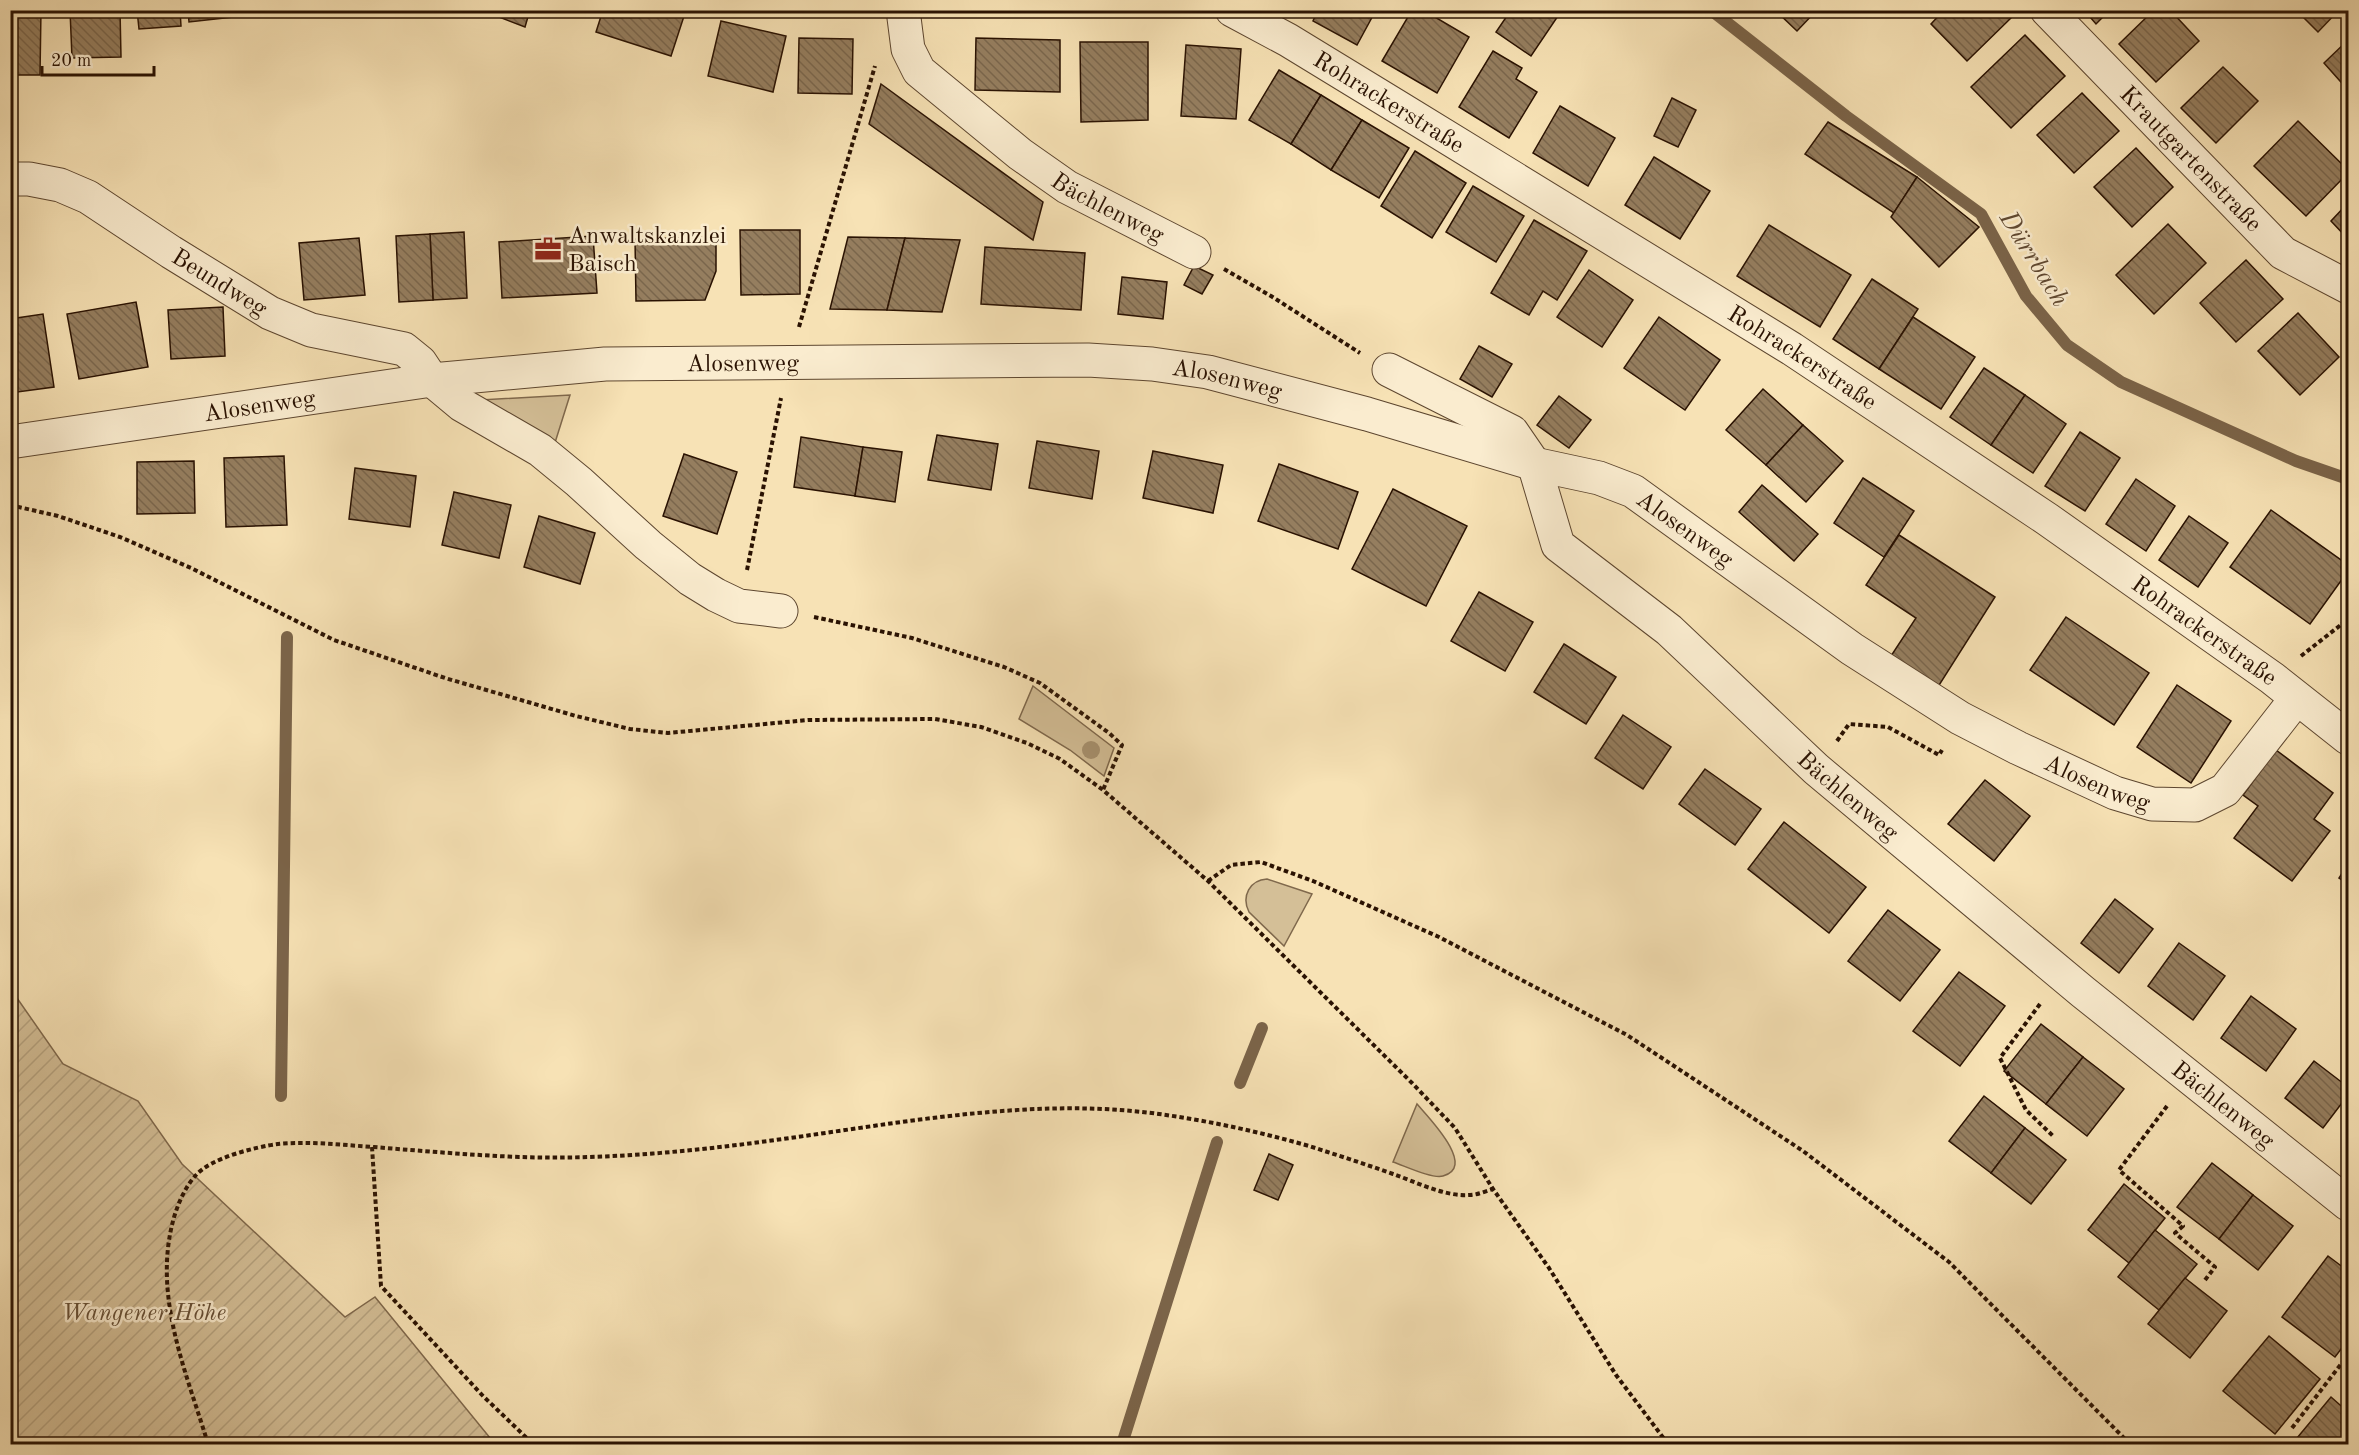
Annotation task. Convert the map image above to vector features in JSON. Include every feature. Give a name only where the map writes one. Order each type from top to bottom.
[{"type":"street","name":"Bächlenweg","points":[[903,10],[908,49],[920,71],[929,79],[1020,154],[1067,187],[1194,252]]},
{"type":"street","name":"Rohrackerstraße","points":[[1232,10],[1288,40],[1412,115],[1792,349],[2047,519],[2272,678],[2296,699],[2349,738]]},
{"type":"street","name":"Krautgartenstraße","points":[[2047,10],[2283,253],[2349,287]]},
{"type":"street","name":"Beundweg","points":[[10,179],[29,178],[60,185],[88,197],[270,313],[310,330],[404,349],[420,363],[432,380],[462,405],[540,450],[690,579],[716,596],[739,606],[781,610]]},
{"type":"street","name":"Alosenweg","points":[[10,442],[432,380],[605,364],[1088,360],[1152,364],[1208,372],[1367,414],[1534,464],[1599,478],[1633,492],[1852,649],[1950,711],[2018,748],[2115,793],[2152,804],[2195,806],[2225,790],[2296,699]]},
{"type":"street","name":"Bächlenweg","points":[[1378,364],[1512,432],[1534,464],[1558,545],[1669,630],[1816,768],[2062,975],[2349,1204]]},
{"type":"path","points":[[739,606],[788,363],[878,58]]},
{"type":"path","name":"Bächlenweg","points":[[1194,252],[1271,296],[1378,364]]},
{"type":"path","points":[[10,505],[58,516],[120,537],[191,568],[334,640],[446,678],[576,716],[630,729],[668,734],[808,720],[935,718],[981,727],[1027,743],[1060,759],[1103,790],[1208,881],[1455,1128],[1493,1189],[1549,1268],[1616,1375],[1668,1444]]},
{"type":"path","points":[[781,610],[912,638],[1004,667],[1040,683],[1122,745],[1103,790]]},
{"type":"path","points":[[2272,678],[2342,624],[2349,615]]},
{"type":"path","points":[[1832,748],[1849,724],[1888,727],[1939,755]]},
{"type":"path","points":[[1208,881],[1231,865],[1262,862],[1313,881],[1439,938],[1627,1035],[1803,1151],[1949,1262],[2130,1444]]},
{"type":"path","points":[[2053,1136],[2026,1110],[2000,1058],[2062,975]]},
{"type":"path","points":[[2189,1077],[2119,1170],[2183,1226],[2175,1233],[2215,1267],[2205,1280]]},
{"type":"path","points":[[208,1444],[169,1309],[166,1270],[168,1242],[175,1213],[185,1191],[197,1174],[208,1165],[225,1158],[275,1144],[321,1143],[519,1157],[588,1157],[722,1147],[988,1112],[1110,1110],[1156,1113],[1255,1132],[1311,1147],[1437,1190],[1468,1196],[1493,1189]]},
{"type":"path","points":[[372,1147],[381,1286],[483,1396],[533,1444]]},
{"type":"path","points":[[2292,1428],[2349,1355]]},
{"type":"green space","points":[[570,395],[553,449],[479,400]]},
{"type":"green space","points":[[1033,686],[1114,748],[1104,776],[1070,750],[1019,719]]},
{"type":"green space","points":[[1267,879],[1312,894],[1284,946],[1249,912],[1247,906],[1249,890],[1256,882]]},
{"type":"green space","name":"Wangener Höhe","points":[[10,988],[63,1064],[138,1101],[182,1164],[345,1317],[375,1297],[495,1444],[11,1444]]},
{"type":"green space","points":[[1417,1104],[1439,1130],[1453,1152],[1455,1163],[1452,1171],[1443,1176],[1426,1174],[1393,1162]]},
{"type":"building","points":[[10,10],[41,10],[40,75],[10,75]]},
{"type":"building","points":[[70,10],[120,10],[121,57],[72,58]]},
{"type":"building","points":[[137,10],[180,10],[181,26],[139,29]]},
{"type":"building","points":[[188,10],[250,10],[251,15],[189,22]]},
{"type":"building","points":[[481,10],[530,10],[525,27]]},
{"type":"building","points":[[603,10],[686,10],[671,56],[596,32]]},
{"type":"building","points":[[1318,10],[1376,10],[1357,45],[1313,21]]},
{"type":"building","points":[[1412,10],[1423,10],[1469,37],[1437,93],[1382,61]]},
{"type":"building","points":[[1511,10],[1549,10],[1558,16],[1531,56],[1496,32]]},
{"type":"building","points":[[1775,10],[1817,10],[1797,31]]},
{"type":"building","points":[[1944,10],[2006,10],[2012,17],[1967,61],[1931,24]]},
{"type":"building","points":[[2084,10],[2110,10],[2096,24]]},
{"type":"building","points":[[2154,10],[2170,10],[2199,41],[2156,82],[2119,44]]},
{"type":"building","points":[[2296,10],[2339,10],[2318,32]]},
{"type":"building","points":[[721,21],[786,36],[773,92],[708,76]]},
{"type":"building","points":[[2025,35],[2065,76],[2011,128],[1971,87]]},
{"type":"building","points":[[799,38],[853,39],[852,94],[798,93]]},
{"type":"building","points":[[976,38],[1060,40],[1060,92],[975,90]]},
{"type":"building","points":[[2348,40],[2348,90],[2324,63]]},
{"type":"building","points":[[1080,42],[1148,42],[1148,120],[1081,122]]},
{"type":"building","points":[[1186,45],[1241,49],[1236,119],[1181,116]]},
{"type":"building","points":[[1493,51],[1522,68],[1516,79],[1537,92],[1509,138],[1459,107]]},
{"type":"building","points":[[2223,67],[2258,101],[2216,143],[2181,108]]},
{"type":"building","points":[[1279,70],[1321,95],[1291,144],[1249,120]]},
{"type":"building","points":[[881,84],[1043,202],[1033,240],[869,124]]},
{"type":"building","points":[[2082,93],[2119,131],[2074,173],[2037,135]]},
{"type":"building","points":[[1321,95],[1362,120],[1331,170],[1291,144]]},
{"type":"building","points":[[1672,98],[1696,110],[1678,147],[1654,136]]},
{"type":"building","points":[[1560,106],[1615,138],[1588,186],[1533,153]]},
{"type":"building","points":[[1362,120],[1409,148],[1379,198],[1331,170]]},
{"type":"building","points":[[2298,121],[2348,170],[2348,173],[2306,216],[2254,166]]},
{"type":"building","points":[[1828,122],[1917,177],[1894,213],[1805,154]]},
{"type":"building","points":[[2136,148],[2173,187],[2132,227],[2094,187]]},
{"type":"building","points":[[1415,151],[1466,183],[1432,238],[1381,206]]},
{"type":"building","points":[[1654,157],[1710,191],[1680,239],[1625,205]]},
{"type":"building","points":[[1917,177],[1979,227],[1939,267],[1891,217]]},
{"type":"building","points":[[1473,186],[1524,216],[1496,262],[1446,232]]},
{"type":"building","points":[[2348,203],[2348,239],[2331,221]]},
{"type":"building","points":[[1534,220],[1587,251],[1557,300],[1543,291],[1529,315],[1491,293]]},
{"type":"building","points":[[2168,224],[2206,263],[2154,314],[2116,275]]},
{"type":"building","points":[[1769,225],[1851,275],[1820,327],[1737,276]]},
{"type":"building","points":[[740,230],[800,230],[800,294],[741,295]]},
{"type":"building","points":[[464,232],[467,298],[433,300],[430,234]]},
{"type":"building","points":[[430,234],[433,300],[399,302],[396,236]]},
{"type":"building","points":[[593,236],[597,293],[502,298],[499,242]]},
{"type":"building","points":[[716,237],[716,271],[705,300],[636,301],[635,239]]},
{"type":"building","points":[[848,237],[905,238],[887,310],[830,309]]},
{"type":"building","points":[[359,238],[365,295],[304,300],[299,243]]},
{"type":"building","points":[[905,238],[960,240],[942,312],[887,310]]},
{"type":"building","points":[[985,247],[1085,253],[1081,310],[981,304]]},
{"type":"building","points":[[2246,260],[2283,299],[2236,342],[2200,303]]},
{"type":"building","points":[[1194,266],[1213,275],[1202,294],[1184,285]]},
{"type":"building","points":[[1589,270],[1633,300],[1602,347],[1557,317]]},
{"type":"building","points":[[1122,277],[1167,282],[1163,319],[1118,314]]},
{"type":"building","points":[[1872,279],[1918,309],[1879,369],[1833,339]]},
{"type":"building","points":[[136,302],[148,367],[79,379],[67,314]]},
{"type":"building","points":[[223,307],[225,356],[171,359],[168,310]]},
{"type":"building","points":[[2298,313],[2339,357],[2300,395],[2258,351]]},
{"type":"building","points":[[43,314],[54,387],[10,393],[10,319]]},
{"type":"building","points":[[1659,317],[1720,360],[1685,410],[1624,368]]},
{"type":"building","points":[[1913,317],[1975,357],[1941,409],[1879,369]]},
{"type":"building","points":[[1479,346],[1512,364],[1492,397],[1460,379]]},
{"type":"building","points":[[1984,368],[2025,395],[1991,445],[1950,417]]},
{"type":"building","points":[[1763,389],[1803,425],[1766,465],[1726,430]]},
{"type":"building","points":[[2025,395],[2066,424],[2033,473],[1991,445]]},
{"type":"building","points":[[1559,396],[1591,420],[1569,448],[1537,425]]},
{"type":"building","points":[[1803,425],[1843,461],[1806,502],[1766,465]]},
{"type":"building","points":[[2080,432],[2120,458],[2085,511],[2045,486]]},
{"type":"building","points":[[937,435],[998,444],[991,490],[928,480]]},
{"type":"building","points":[[801,437],[863,447],[855,496],[794,487]]},
{"type":"building","points":[[1037,441],[1099,451],[1092,499],[1029,488]]},
{"type":"building","points":[[863,447],[902,452],[895,502],[855,496]]},
{"type":"building","points":[[1153,451],[1223,465],[1213,513],[1143,498]]},
{"type":"building","points":[[684,454],[737,472],[717,534],[663,516]]},
{"type":"building","points":[[284,456],[287,525],[226,527],[224,458]]},
{"type":"building","points":[[194,461],[195,513],[137,514],[137,462]]},
{"type":"building","points":[[1279,464],[1358,492],[1338,549],[1258,521]]},
{"type":"building","points":[[355,468],[416,476],[410,527],[349,519]]},
{"type":"building","points":[[1863,478],[1914,511],[1884,557],[1834,523]]},
{"type":"building","points":[[2136,479],[2175,506],[2146,551],[2106,524]]},
{"type":"building","points":[[1762,485],[1818,534],[1794,561],[1739,512]]},
{"type":"building","points":[[1393,489],[1467,526],[1426,606],[1352,569]]},
{"type":"building","points":[[454,492],[511,505],[499,558],[442,545]]},
{"type":"building","points":[[2271,510],[2348,565],[2348,571],[2310,624],[2230,567]]},
{"type":"building","points":[[539,516],[595,533],[580,584],[524,567]]},
{"type":"building","points":[[2189,516],[2228,543],[2198,587],[2159,560]]},
{"type":"building","points":[[1899,535],[1995,597],[1936,690],[1889,659],[1916,618],[1866,585]]},
{"type":"building","points":[[1479,592],[1533,622],[1505,671],[1451,641]]},
{"type":"building","points":[[2066,617],[2149,673],[2114,725],[2030,670]]},
{"type":"building","points":[[1564,644],[1616,677],[1586,724],[1534,692]]},
{"type":"building","points":[[2177,685],[2231,721],[2191,783],[2137,747]]},
{"type":"building","points":[[1623,715],[1671,747],[1643,789],[1595,758]]},
{"type":"building","points":[[2276,750],[2333,793],[2314,819],[2330,831],[2292,881],[2234,838],[2258,806],[2243,795]]},
{"type":"building","points":[[1705,769],[1761,809],[1735,845],[1679,804]]},
{"type":"building","points":[[1985,780],[2030,816],[1994,861],[1948,824]]},
{"type":"building","points":[[1784,822],[1866,887],[1829,933],[1748,869]]},
{"type":"building","points":[[2348,864],[2348,884],[2339,878]]},
{"type":"building","points":[[2115,899],[2153,929],[2119,973],[2081,943]]},
{"type":"building","points":[[1888,910],[1940,950],[1900,1001],[1848,961]]},
{"type":"building","points":[[2179,943],[2225,976],[2193,1020],[2148,986]]},
{"type":"building","points":[[1959,972],[2005,1006],[1960,1066],[1913,1031]]},
{"type":"building","points":[[2251,996],[2296,1029],[2266,1071],[2221,1038]]},
{"type":"building","points":[[2041,1024],[2083,1057],[2046,1104],[2004,1071]]},
{"type":"building","points":[[2083,1057],[2124,1089],[2087,1136],[2046,1104]]},
{"type":"building","points":[[2314,1061],[2348,1087],[2348,1095],[2323,1128],[2285,1098]]},
{"type":"building","points":[[1984,1096],[2025,1128],[1991,1173],[1949,1141]]},
{"type":"building","points":[[2025,1128],[2066,1160],[2031,1204],[1991,1173]]},
{"type":"building","points":[[1269,1154],[1293,1165],[1278,1200],[1254,1190]]},
{"type":"building","points":[[2212,1163],[2253,1195],[2219,1239],[2177,1207]]},
{"type":"building","points":[[2124,1184],[2165,1218],[2129,1263],[2088,1230]]},
{"type":"building","points":[[2253,1195],[2293,1226],[2258,1270],[2219,1239]]},
{"type":"building","points":[[2155,1230],[2197,1264],[2159,1310],[2118,1277]]},
{"type":"building","points":[[2328,1256],[2348,1271],[2348,1340],[2335,1357],[2282,1317]]},
{"type":"building","points":[[2185,1278],[2227,1311],[2190,1358],[2148,1324]]},
{"type":"building","points":[[2269,1336],[2320,1379],[2275,1434],[2223,1391]]},
{"type":"building","points":[[2331,1397],[2348,1412],[2348,1444],[2292,1444]]},
{"type":"waterway","name":"Dürrbach","points":[[1711,10],[1846,116],[1981,214],[2026,296],[2067,345],[2121,382],[2296,461],[2348,479]]},
{"type":"waterway","points":[[281,1096],[287,637]]},
{"type":"waterway","points":[[1240,1083],[1262,1028]]},
{"type":"waterway","points":[[1122,1444],[1217,1142]]},
{"type":"place","name":"Anwaltskanzlei Baisch","points":[[548,249]]}]
